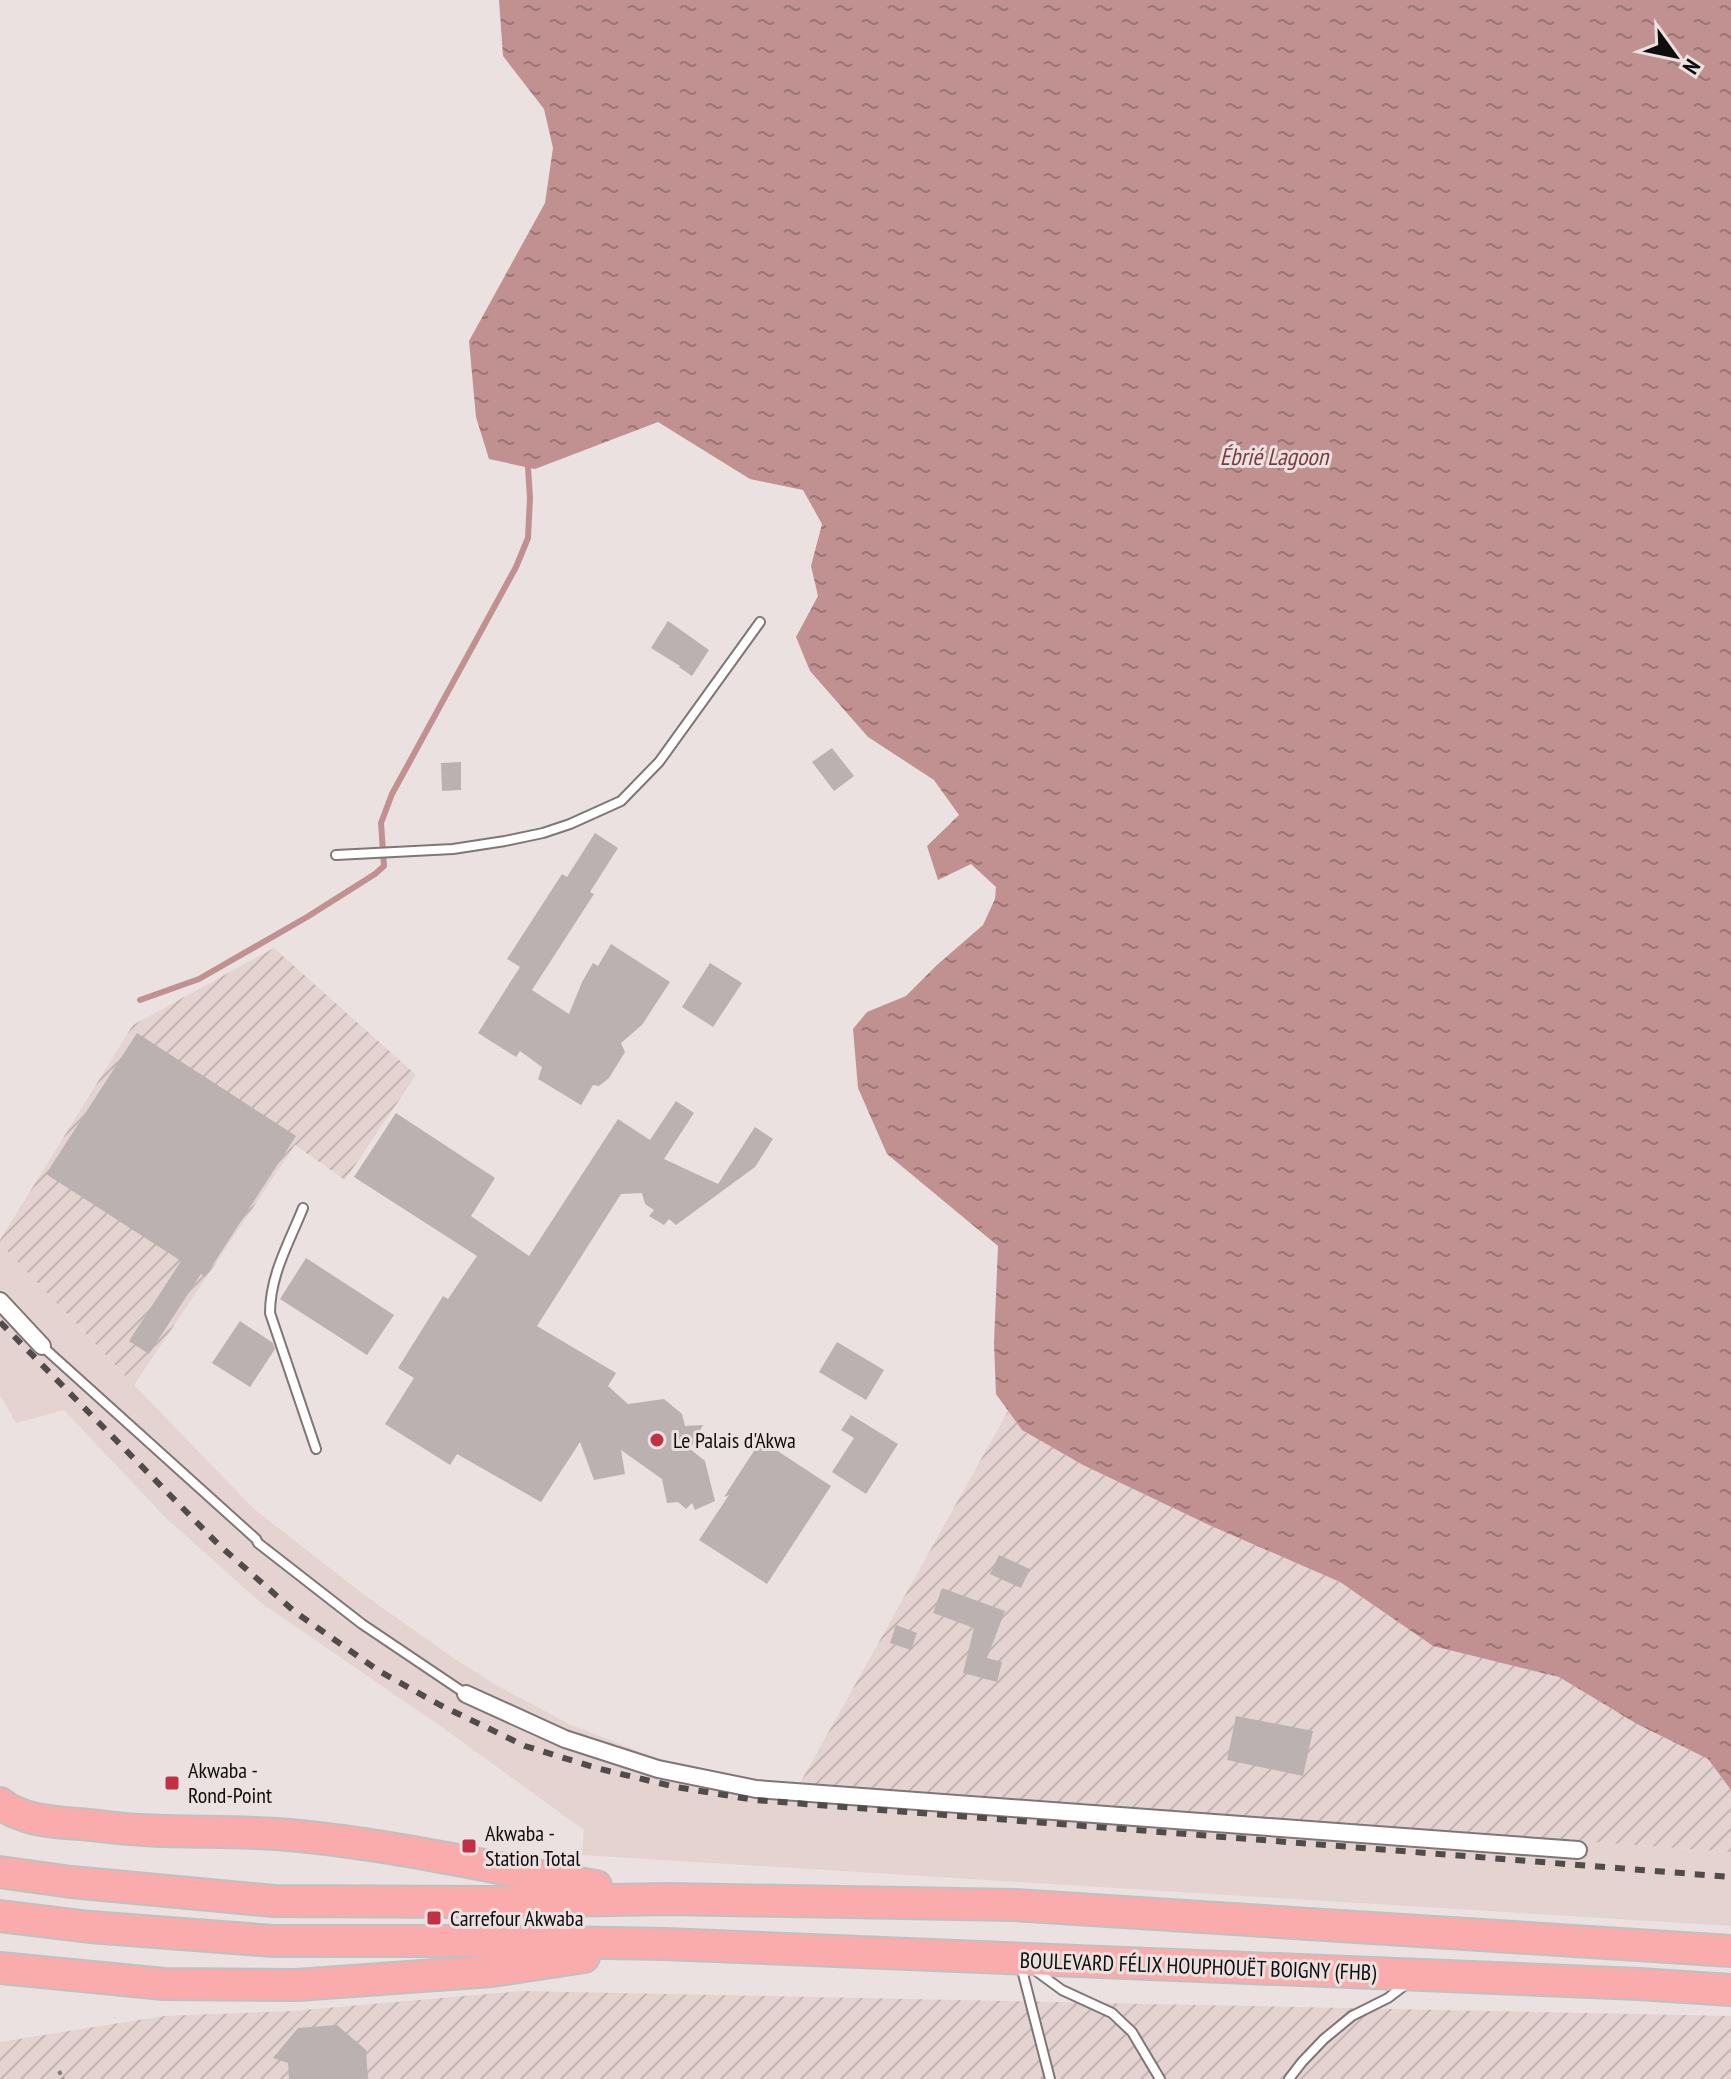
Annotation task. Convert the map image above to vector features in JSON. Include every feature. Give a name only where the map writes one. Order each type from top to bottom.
[{"type":"highway","points":[[0,1803],[25,1817],[109,1828],[277,1834],[375,1846],[669,1899]]},
{"type":"highway","points":[[0,1872],[71,1882],[274,1901],[669,1899]]},
{"type":"highway","name":"BOULEVARD FÉLIX HOUPHOUËT BOIGNY (FHB)","points":[[669,1899],[1014,1905],[1731,1951]]},
{"type":"highway","points":[[0,1916],[90,1927],[274,1941],[665,1944]]},
{"type":"highway","points":[[0,1968],[164,1984],[297,1985],[492,1971],[665,1944]]},
{"type":"highway","name":"BOULEVARD FÉLIX HOUPHOUËT BOIGNY (FHB)","points":[[665,1944],[1731,1990]]},
{"type":"street","points":[[0,1301],[42,1346]]},
{"type":"street","points":[[466,1694],[578,1743],[658,1769],[756,1789],[1578,1850]]},
{"type":"lane","points":[[336,855],[453,849],[543,833],[621,801],[659,762],[760,622]]},
{"type":"lane","points":[[303,1208],[277,1269],[270,1293],[270,1313],[316,1449]]},
{"type":"lane","points":[[42,1346],[258,1543],[362,1624],[466,1694]]},
{"type":"lane","points":[[1019,1958],[1050,2079]]},
{"type":"lane","points":[[1019,1958],[1062,1990],[1112,2013],[1132,2032],[1160,2079]]},
{"type":"lane","points":[[1289,2079],[1324,2039],[1352,2016],[1388,1998],[1417,1975]]},
{"type":"path","points":[[59,2071],[63,2079]]},
{"type":"shaded area","points":[[274,948],[416,1075],[345,1180],[295,1145],[134,1385],[0,1240],[133,1025]]},
{"type":"shaded area","points":[[0,1243],[254,1509],[367,1597],[452,1657],[496,1685],[569,1724],[656,1758],[799,1785],[1731,1852],[1731,1926],[582,1855],[584,1830],[260,1602],[165,1517],[64,1410],[16,1423],[0,1395]]},
{"type":"shaded area","points":[[1008,1411],[1022,1430],[1083,1465],[1209,1525],[1340,1582],[1433,1646],[1559,1677],[1637,1724],[1708,1759],[1731,1790],[1731,1852],[799,1785]]},
{"type":"shaded area","points":[[521,1991],[1731,2016],[1731,2079],[0,2079],[0,2042],[164,2016],[293,2011]]},
{"type":"water","name":"Ébrié Lagoon","points":[[499,0],[1731,0],[1731,1790],[1708,1759],[1637,1724],[1559,1677],[1433,1646],[1340,1582],[1209,1525],[1083,1465],[1022,1430],[996,1394],[994,1343],[998,1246],[887,1154],[858,1088],[853,1029],[867,1012],[906,996],[983,925],[995,899],[996,887],[971,864],[938,880],[927,846],[959,815],[934,780],[868,737],[810,671],[796,637],[818,596],[811,566],[822,524],[803,490],[750,479],[658,422],[535,469],[489,459],[476,417],[469,341],[545,203],[553,148],[544,109],[503,56]]},
{"type":"building","points":[[668,621],[709,650],[692,676],[651,648]]},
{"type":"building","points":[[832,748],[854,776],[834,791],[812,762]]},
{"type":"building","points":[[461,762],[461,790],[442,791],[441,763]]},
{"type":"building","points":[[595,833],[618,848],[590,892],[594,894],[532,990],[569,1014],[593,963],[598,966],[611,944],[670,982],[642,1025],[621,1043],[625,1052],[609,1078],[599,1086],[593,1085],[581,1105],[538,1079],[542,1067],[520,1051],[516,1057],[478,1033],[520,967],[507,959],[562,874],[567,877]]},
{"type":"building","points":[[710,963],[742,983],[713,1027],[682,1007]]},
{"type":"building","points":[[137,1033],[296,1136],[205,1277],[201,1274],[149,1354],[129,1341],[181,1261],[46,1174]]},
{"type":"building","points":[[676,1101],[694,1113],[664,1159],[718,1184],[755,1127],[773,1139],[755,1167],[676,1225],[669,1219],[664,1225],[649,1216],[654,1210],[645,1204],[642,1193],[621,1194],[537,1326],[616,1373],[608,1386],[628,1404],[664,1399],[682,1414],[685,1426],[703,1425],[690,1449],[705,1461],[715,1501],[695,1510],[692,1503],[686,1509],[678,1502],[667,1503],[662,1479],[621,1450],[625,1474],[594,1480],[580,1442],[541,1502],[457,1454],[450,1465],[385,1424],[414,1378],[398,1368],[443,1296],[448,1299],[477,1256],[354,1177],[396,1113],[495,1178],[471,1216],[529,1256],[618,1119],[650,1140]]},
{"type":"building","points":[[306,1258],[394,1315],[367,1355],[280,1299]]},
{"type":"building","points":[[240,1321],[273,1343],[275,1349],[250,1387],[212,1363]]},
{"type":"building","points":[[837,1342],[884,1370],[866,1400],[819,1372]]},
{"type":"building","points":[[851,1415],[898,1444],[866,1494],[832,1472],[854,1438],[841,1430]]},
{"type":"building","points":[[761,1440],[831,1486],[767,1584],[699,1540]]},
{"type":"building","points":[[999,1555],[1030,1569],[1021,1588],[990,1574]]},
{"type":"building","points":[[942,1588],[1005,1611],[987,1658],[1002,1662],[997,1682],[963,1673],[974,1628],[933,1613]]},
{"type":"building","points":[[896,1625],[917,1633],[911,1650],[890,1643]]},
{"type":"building","points":[[1236,1716],[1313,1731],[1303,1776],[1227,1760]]},
{"type":"building","points":[[337,2025],[366,2050],[368,2079],[289,2079],[288,2063],[273,2058],[298,2028]]},
{"type":"waterway","points":[[140,1000],[199,979],[307,917],[384,866],[381,823],[392,794],[516,567],[528,538],[530,463]]},
{"type":"railway","points":[[0,1322],[219,1545],[295,1612],[379,1671],[525,1746],[600,1769],[676,1787],[755,1800],[1731,1877]]},
{"type":"place","name":"Le Palais d'Akwa","points":[[657,1440]]},
{"type":"place","name":"Akwaba - Rond-Point","points":[[172,1783]]},
{"type":"place","name":"Akwaba - Station Total","points":[[469,1846]]},
{"type":"place","name":"Carrefour Akwaba","points":[[434,1918]]}]
